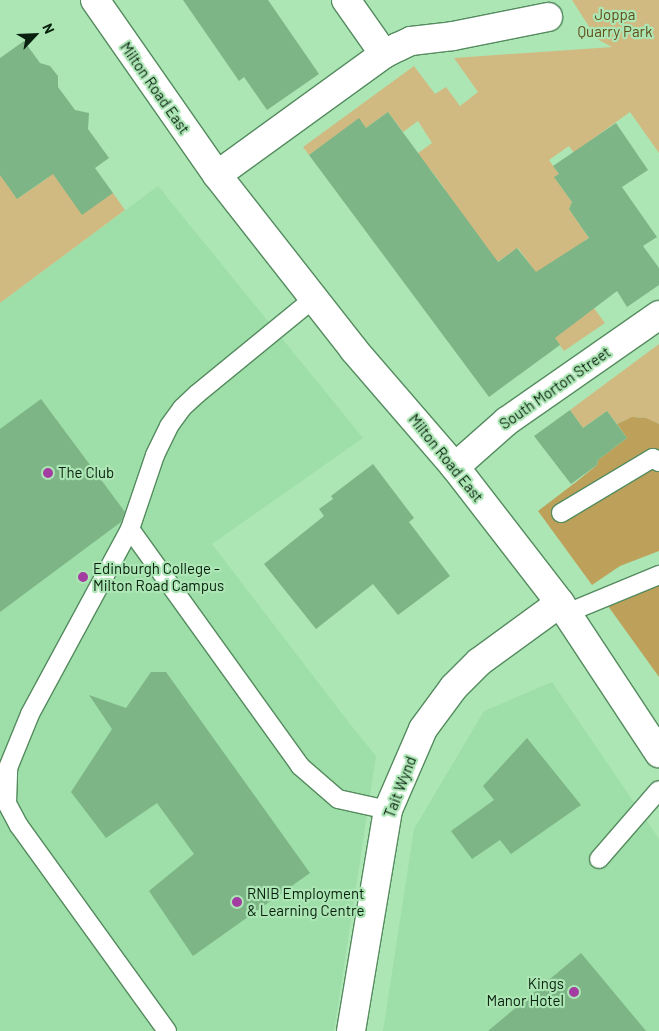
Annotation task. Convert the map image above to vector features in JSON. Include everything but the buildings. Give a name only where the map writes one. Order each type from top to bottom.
[{"type":"street","name":"Milton Road East","points":[[95,0],[216,176],[313,299],[455,467],[564,608],[659,753]]},
{"type":"street","points":[[346,0],[384,54]]},
{"type":"street","points":[[216,176],[384,54],[411,42],[453,36],[548,17]]},
{"type":"street","name":"South Morton Street","points":[[455,467],[507,422],[659,314]]},
{"type":"street","name":"Tait Wynd","points":[[351,1031],[388,810],[423,729],[454,687],[479,662],[564,608]]},
{"type":"lane","points":[[167,1031],[19,826],[7,803],[8,768],[30,714],[130,529],[155,455],[169,426],[182,408],[283,322],[313,299]]},
{"type":"lane","points":[[562,513],[653,458],[659,462]]},
{"type":"lane","points":[[130,529],[300,766],[338,800],[388,810]]},
{"type":"lane","points":[[564,608],[659,575]]},
{"type":"lane","points":[[599,859],[659,790]]},
{"type":"shaded area","points":[[158,186],[363,438],[212,544],[376,756],[334,1031],[0,1031],[0,303]]},
{"type":"shaded area","points":[[632,417],[646,418],[659,424],[659,551],[620,566],[592,585],[538,511],[597,465],[598,460],[627,438],[617,424]]},
{"type":"shaded area","points":[[659,580],[659,677],[608,606]]},
{"type":"shaded area","points":[[552,682],[659,839],[659,1031],[383,1031],[414,829],[484,711]]},
{"type":"green space","name":"Joppa Quarry Park","points":[[572,0],[659,0],[659,153],[630,112],[587,143],[579,160],[569,146],[549,160],[559,174],[555,178],[572,202],[569,209],[589,238],[583,242],[595,261],[572,279],[605,323],[564,351],[550,332],[532,267],[518,248],[497,262],[424,205],[445,189],[431,170],[414,156],[432,143],[418,121],[403,132],[388,112],[366,128],[359,119],[309,155],[303,147],[414,66],[435,94],[446,87],[460,106],[478,92],[454,58],[612,47],[597,39]]},
{"type":"green space","points":[[0,132],[17,199],[49,177],[44,170],[113,193],[125,210],[0,303]]},
{"type":"green space","points":[[659,344],[659,424],[639,417],[617,424],[607,411],[583,428],[570,410]]},
{"type":"place","name":"The Club","points":[[48,473]]},
{"type":"place","name":"Edinburgh College - Milton Road Campus","points":[[83,577]]},
{"type":"place","name":"RNIB Employment & Learning Centre","points":[[237,902]]},
{"type":"place","name":"Kings Manor Hotel","points":[[574,992]]}]
